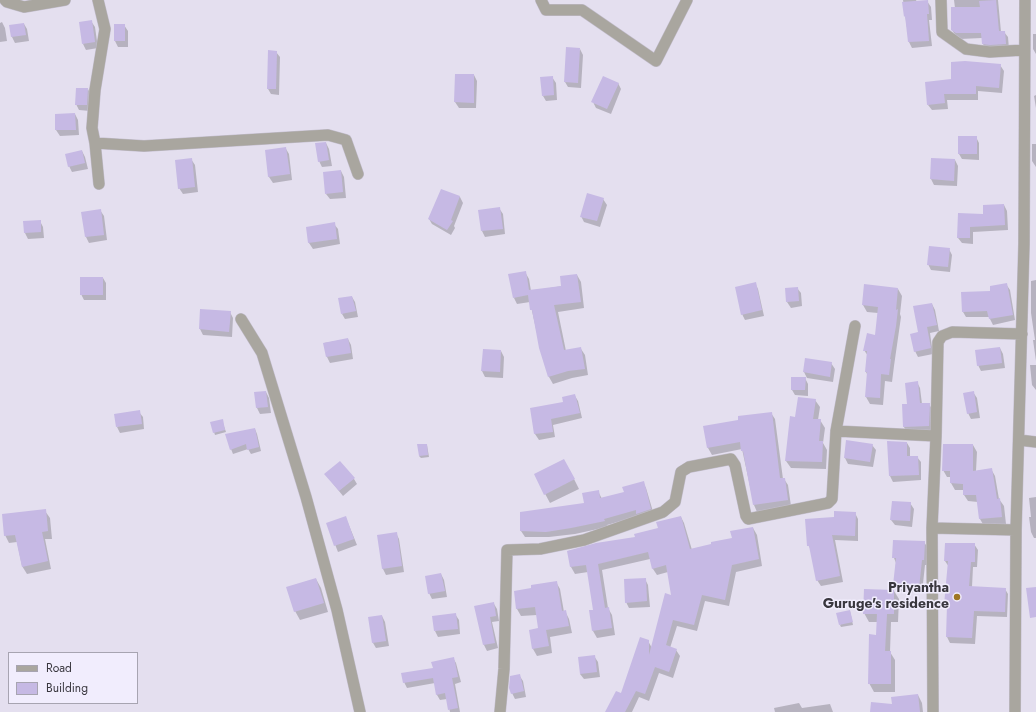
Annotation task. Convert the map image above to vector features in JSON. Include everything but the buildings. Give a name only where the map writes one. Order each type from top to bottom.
[{"type":"street","points":[[5,0],[24,7],[65,0]]},
{"type":"street","points":[[98,0],[105,29],[95,90],[92,128],[99,184]]},
{"type":"street","points":[[540,0],[546,10],[582,10],[656,61],[687,0]]},
{"type":"street","points":[[941,0],[942,32],[966,49],[990,52],[1024,50]]},
{"type":"street","points":[[1015,712],[1016,530],[1024,244],[1025,0]]},
{"type":"street","points":[[95,143],[144,146],[328,135],[346,140],[358,174]]},
{"type":"street","points":[[241,319],[262,354],[302,482],[337,610],[360,712]]},
{"type":"street","points":[[500,712],[504,669],[507,550],[540,549],[584,540],[663,512],[675,502],[681,472],[689,466],[731,459],[734,465],[748,519],[828,502],[832,499],[836,431],[855,326]]},
{"type":"street","points":[[933,712],[932,528],[938,342],[942,336],[952,332],[1022,334]]},
{"type":"street","points":[[836,431],[936,436]]},
{"type":"street","points":[[1019,440],[1036,442]]},
{"type":"street","points":[[932,528],[1016,530]]},
{"type":"place","name":"Priyantha Guruge's residence","points":[[957,597]]}]
